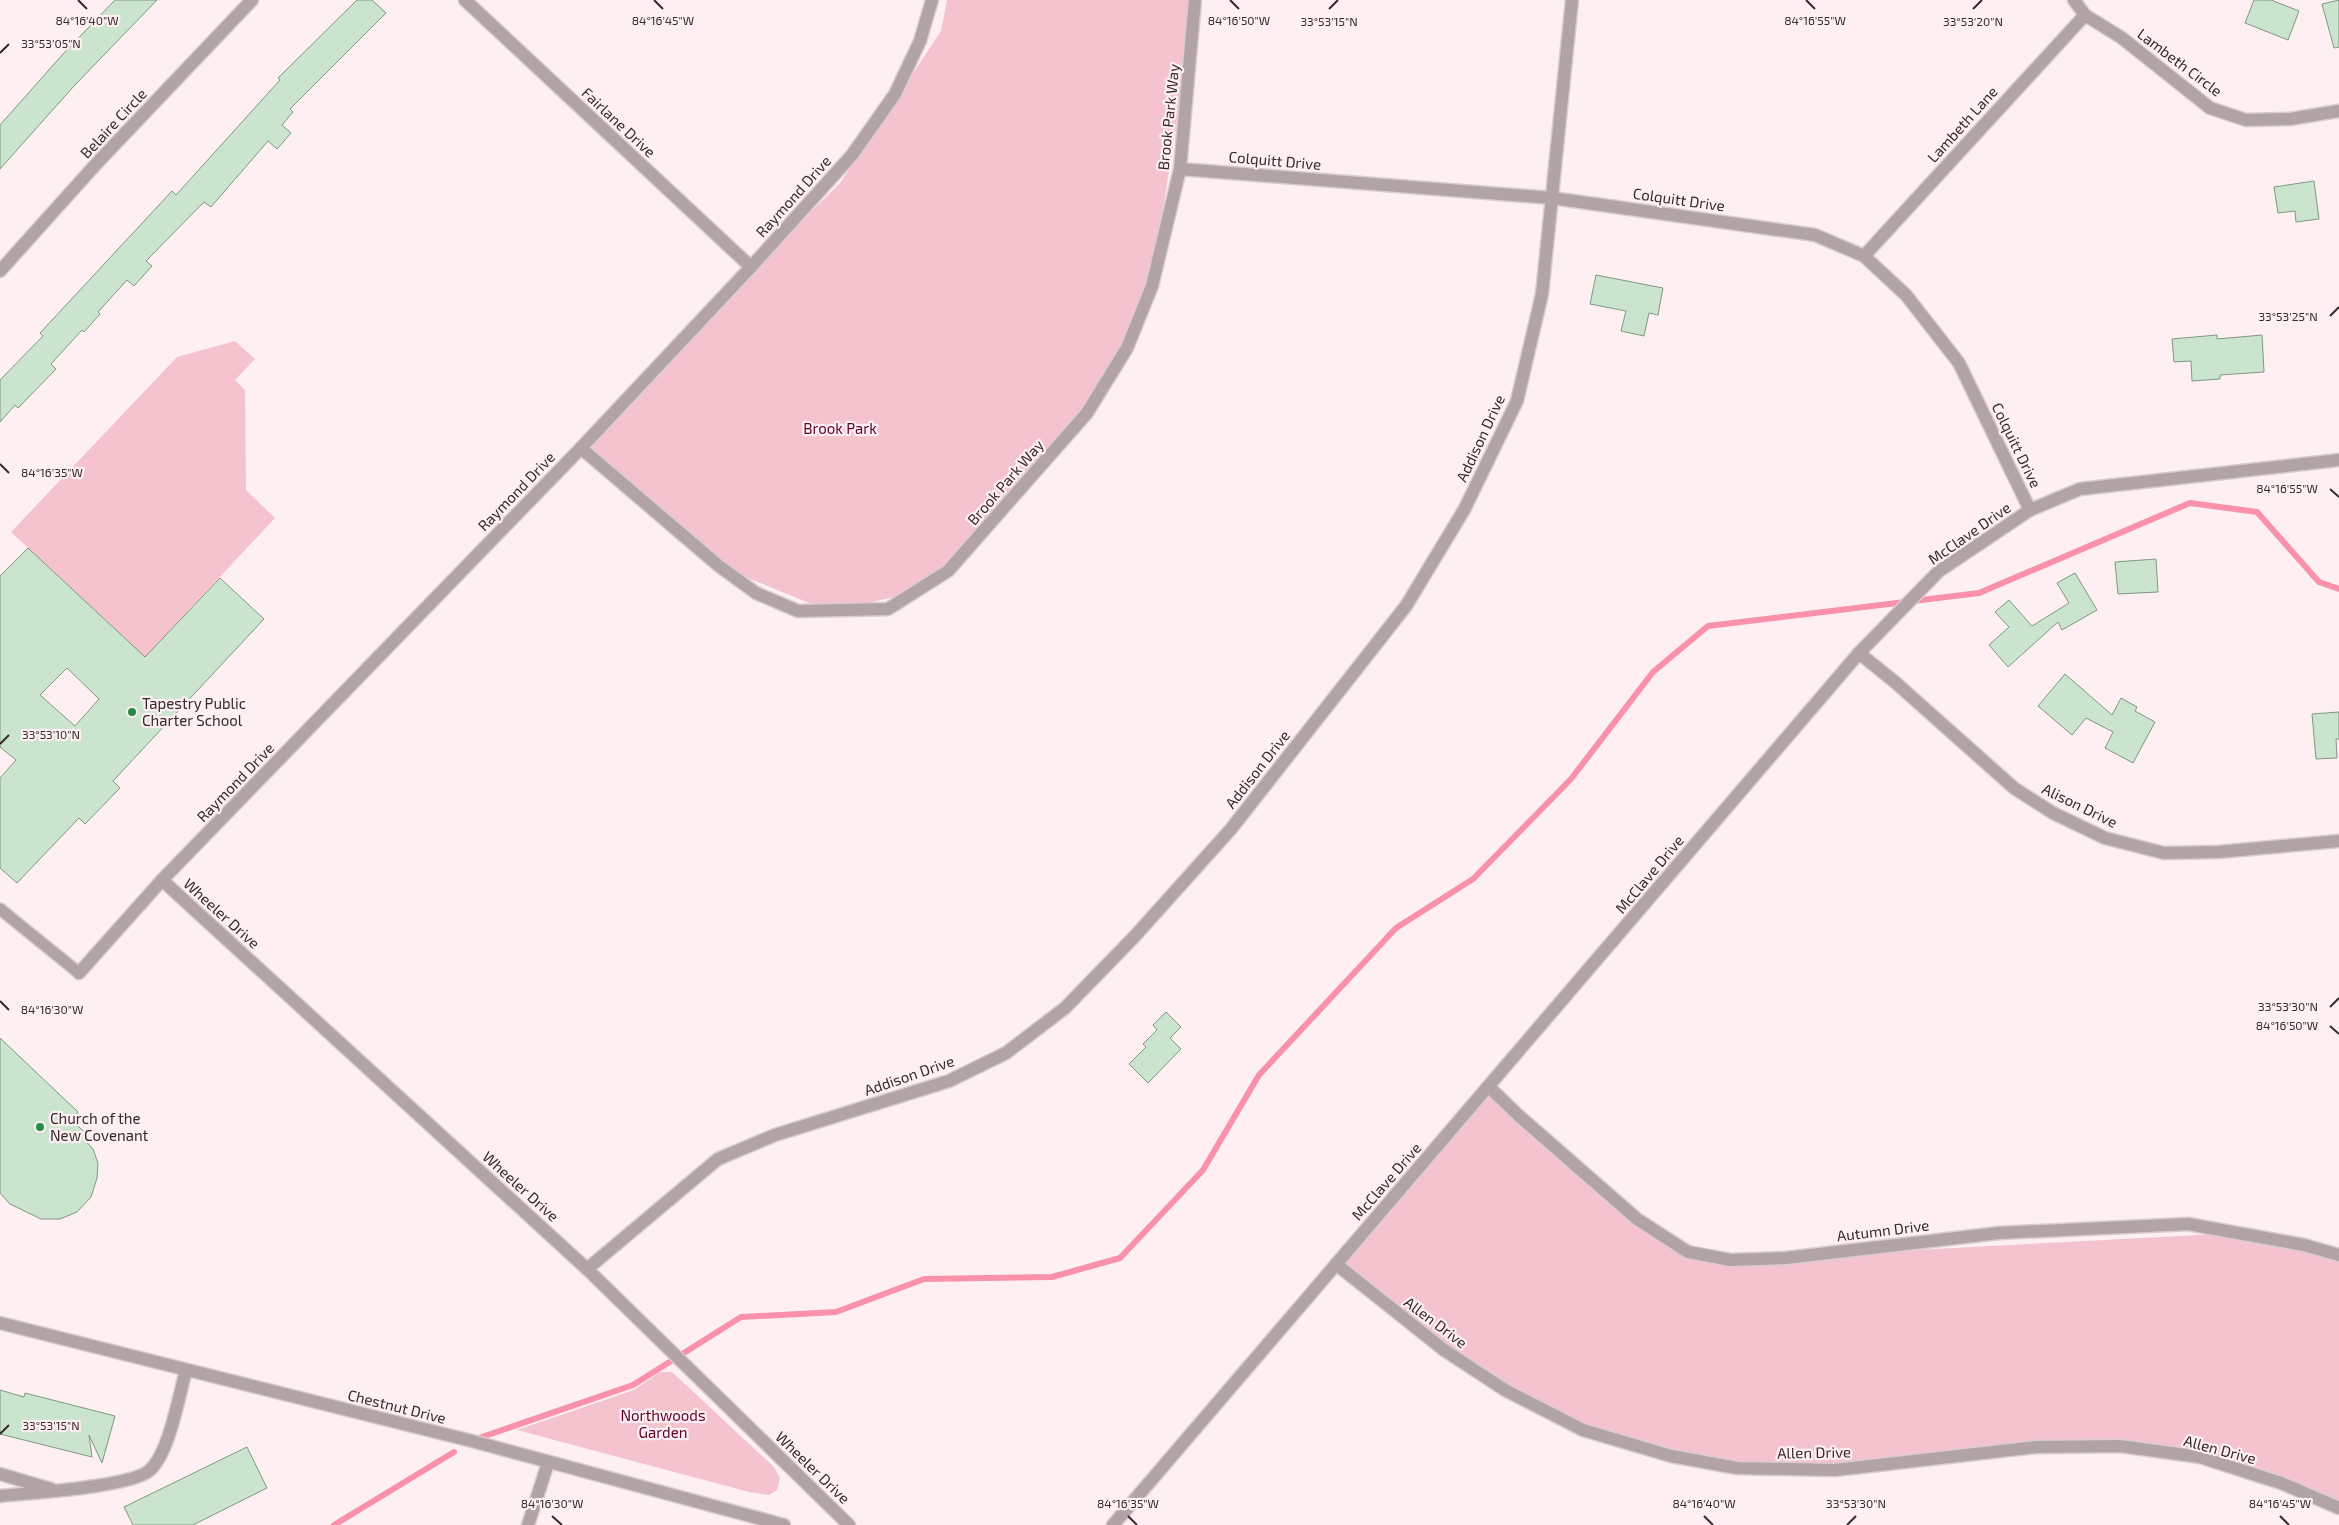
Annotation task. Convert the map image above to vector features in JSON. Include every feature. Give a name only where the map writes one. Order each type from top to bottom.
[{"type":"street","name":"Belaire Circle","points":[[0,271],[97,163],[252,0]]},
{"type":"street","name":"Fairlane Drive","points":[[465,0],[751,267]]},
{"type":"street","name":"Raymond Drive","points":[[79,973],[162,880],[581,448],[751,267],[852,155],[895,94],[920,41],[932,0]]},
{"type":"street","name":"Brook Park Way","points":[[581,448],[719,566],[756,593],[798,611],[888,609],[948,571],[1087,413],[1127,348],[1152,286],[1180,169],[1195,0]]},
{"type":"street","name":"Addison Drive","points":[[587,1269],[718,1159],[776,1135],[949,1081],[1006,1053],[1065,1008],[1135,936],[1231,829],[1406,606],[1464,510],[1517,401],[1542,294],[1572,0]]},
{"type":"street","name":"Lambeth Circle","points":[[2074,0],[2085,15],[2122,38],[2210,108],[2246,120],[2290,119],[2339,111]]},
{"type":"street","name":"Lambeth Lane","points":[[1864,256],[2085,15]]},
{"type":"street","name":"Colquitt Drive","points":[[1180,169],[1552,198],[1815,235],[1864,256],[1906,295],[1959,363],[2030,510]]},
{"type":"street","name":"McClave Drive","points":[[1113,1525],[1859,653],[1939,571],[2030,510],[2080,489],[2339,460]]},
{"type":"street","name":"Alison Drive","points":[[1859,653],[1896,683],[2014,788],[2052,813],[2105,838],[2164,853],[2218,852],[2339,840]]},
{"type":"street","name":"Wheeler Drive","points":[[162,880],[587,1269],[849,1525]]},
{"type":"street","name":"Autumn Drive","points":[[1489,1087],[1518,1115],[1637,1219],[1688,1252],[1730,1260],[1786,1258],[1999,1233],[2188,1224],[2304,1245],[2339,1255]]},
{"type":"street","name":"Allen Drive","points":[[1336,1264],[1444,1350],[1505,1390],[1583,1430],[1671,1456],[1737,1468],[1835,1470],[2036,1447],[2120,1446],[2200,1457],[2281,1483],[2339,1508]]},
{"type":"street","name":"Chestnut Drive","points":[[0,1323],[472,1441],[784,1525]]},
{"type":"street","points":[[0,1496],[58,1491],[127,1480],[150,1470],[164,1450],[186,1370]]},
{"type":"street","points":[[528,1525],[548,1463]]},
{"type":"street","points":[[0,1474],[58,1491]]},
{"type":"lane","points":[[0,909],[79,973]]},
{"type":"green space","name":"Brook Park","points":[[947,0],[1193,0],[1187,58],[1149,298],[1088,413],[927,590],[829,611],[728,570],[579,442],[840,183],[941,31]]},
{"type":"green space","points":[[235,341],[255,359],[235,380],[245,390],[246,490],[275,518],[145,657],[11,532],[177,357]]},
{"type":"green space","points":[[1485,1091],[1649,1229],[1724,1260],[2257,1232],[2339,1259],[2339,1508],[2225,1462],[2042,1442],[1853,1470],[1726,1470],[1601,1435],[1489,1380],[1331,1265]]},
{"type":"green space","name":"Northwoods Garden","points":[[660,1372],[672,1372],[774,1467],[780,1478],[777,1490],[769,1495],[749,1492],[517,1430],[634,1390]]},
{"type":"building","points":[[115,0],[157,0],[74,86],[0,169],[0,125],[63,54]]},
{"type":"building","points":[[357,0],[372,0],[386,13],[290,109],[293,112],[282,125],[291,133],[277,149],[268,141],[211,207],[204,202],[146,261],[152,266],[134,286],[127,280],[98,312],[100,314],[84,332],[82,330],[51,364],[56,369],[18,408],[15,405],[0,422],[0,380],[43,336],[40,333],[172,191],[176,195],[280,80],[278,78]]},
{"type":"building","points":[[2254,0],[2271,0],[2299,11],[2288,40],[2245,23]]},
{"type":"building","points":[[2339,0],[2339,47],[2334,48],[2322,4]]},
{"type":"building","points":[[2314,181],[2319,219],[2296,222],[2295,211],[2278,213],[2274,187]]},
{"type":"building","points":[[1596,275],[1663,288],[1658,315],[1649,313],[1644,336],[1621,331],[1626,311],[1590,304]]},
{"type":"building","points":[[2217,335],[2217,339],[2262,335],[2264,372],[2220,375],[2220,379],[2192,381],[2191,361],[2174,362],[2172,339]]},
{"type":"building","name":"Tapestry Public Charter School","points":[[28,548],[145,657],[220,578],[264,619],[113,781],[120,788],[85,824],[79,818],[17,883],[0,868],[0,778],[16,760],[0,747],[0,576]],"holes":[[[67,668],[99,699],[75,726],[40,695]]]},
{"type":"building","points":[[2156,559],[2158,592],[2118,594],[2115,562]]},
{"type":"building","points":[[2075,573],[2097,610],[2062,630],[2058,622],[2008,667],[1989,645],[2009,627],[1995,612],[2009,600],[2032,626],[2069,603],[2057,583]]},
{"type":"building","points":[[2065,674],[2112,715],[2121,698],[2137,707],[2135,711],[2155,722],[2133,763],[2105,748],[2113,732],[2086,718],[2072,735],[2038,706]]},
{"type":"building","points":[[2339,712],[2339,739],[2336,739],[2337,758],[2316,759],[2312,714]]},
{"type":"building","points":[[1166,1012],[1181,1027],[1170,1038],[1181,1049],[1148,1083],[1129,1064],[1146,1047],[1143,1044],[1157,1030],[1153,1025]]},
{"type":"building","name":"Church of the New Covenant","points":[[0,1038],[78,1112],[71,1120],[88,1135],[83,1138],[93,1149],[98,1163],[97,1178],[91,1197],[77,1212],[60,1219],[41,1219],[10,1204],[0,1193]]},
{"type":"building","points":[[0,1390],[24,1397],[25,1393],[115,1416],[102,1463],[89,1435],[92,1457],[0,1434]]},
{"type":"building","points":[[247,1447],[267,1488],[193,1525],[133,1525],[124,1507]]},
{"type":"waterway","points":[[476,1439],[633,1385],[741,1317],[836,1312],[924,1279],[1052,1277],[1120,1258],[1203,1170],[1259,1075],[1396,928],[1473,879],[1571,779],[1653,672],[1708,626],[1979,593],[2190,503],[2257,512],[2319,582],[2339,589]]},
{"type":"waterway","points":[[334,1525],[454,1452]]},
{"type":"place","name":"Tapestry Public Charter School","points":[[132,712]]},
{"type":"place","name":"Church of the New Covenant","points":[[40,1127]]}]
